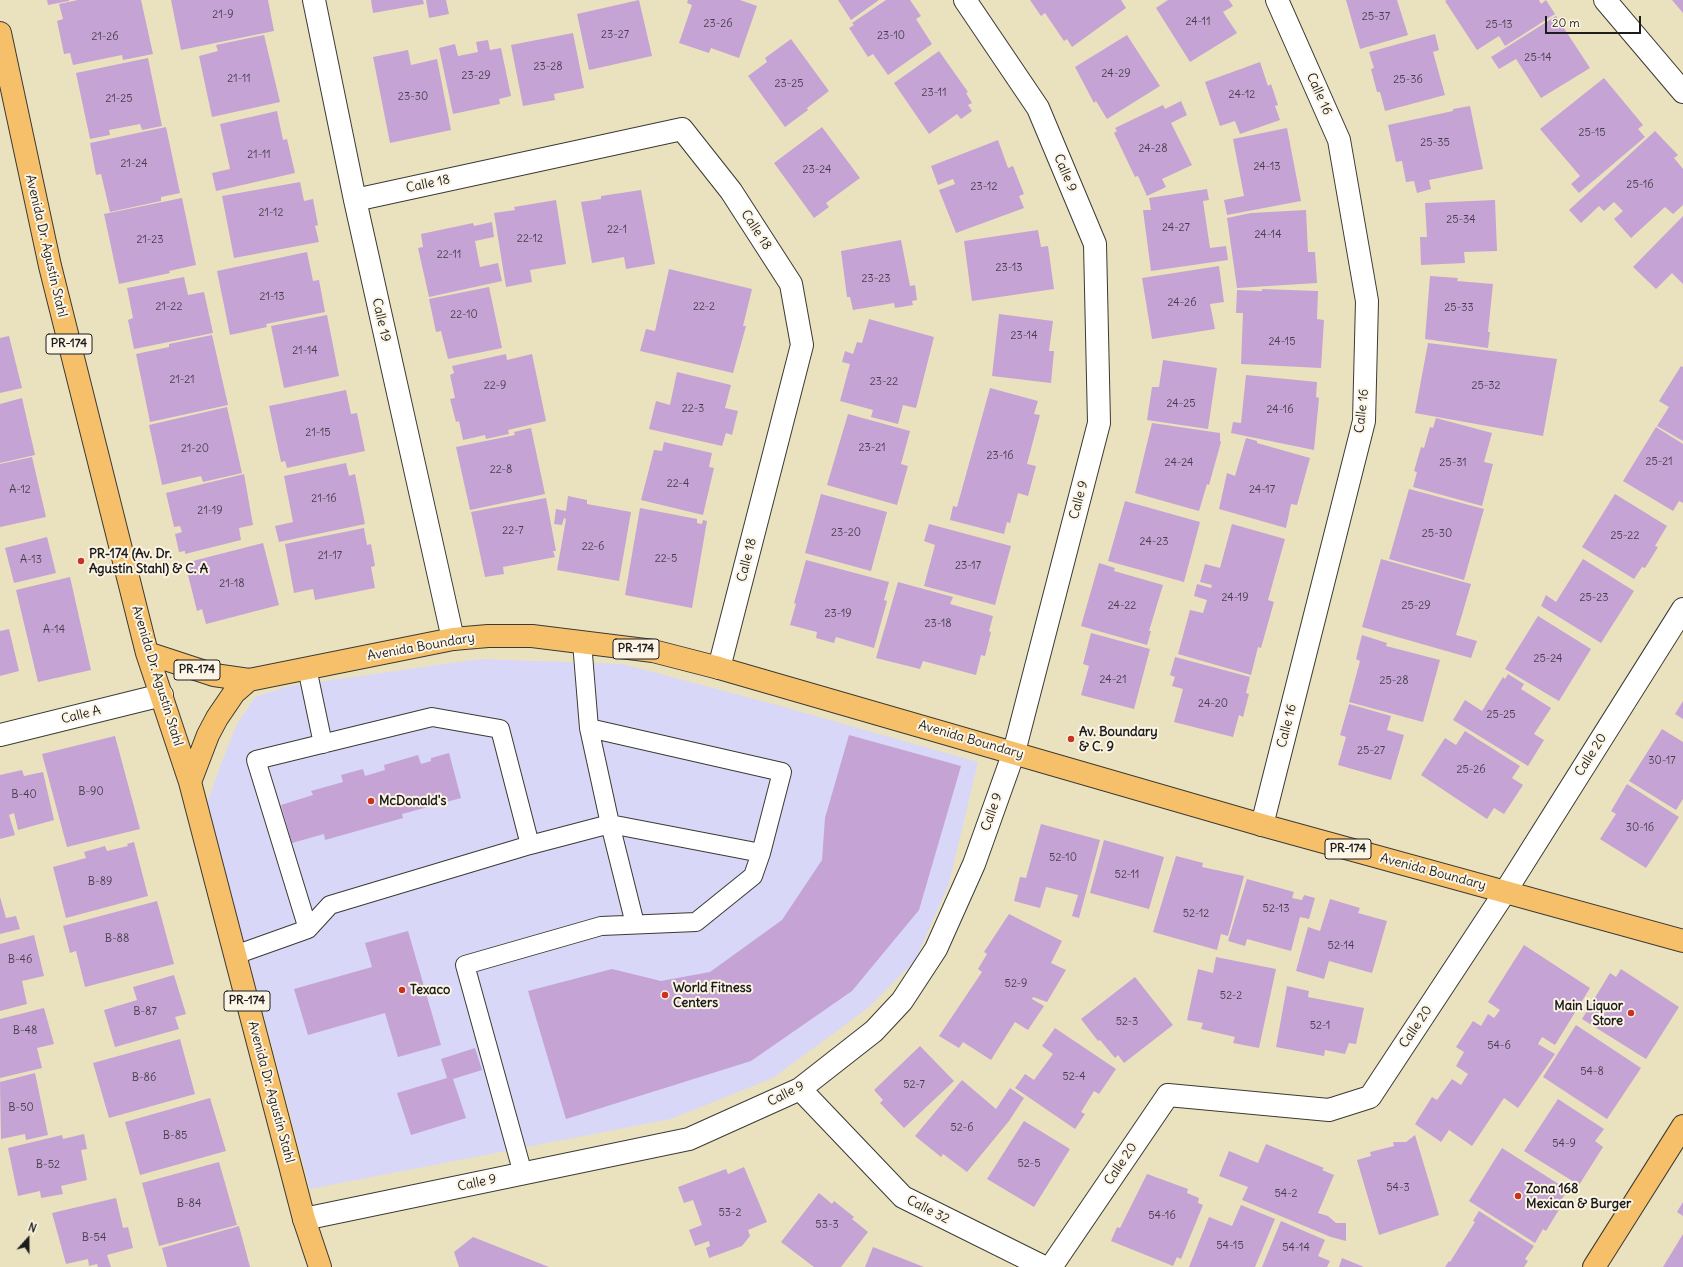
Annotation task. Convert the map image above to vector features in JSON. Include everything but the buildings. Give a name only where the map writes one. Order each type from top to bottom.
[{"type":"highway","name":"Avenida Dr. Agustín Stahl","points":[[0,33],[50,266],[147,653],[190,782],[304,1219],[320,1267]]},
{"type":"highway","name":"Avenida Boundary","points":[[147,653],[214,675],[249,680],[453,639],[488,636],[532,636],[653,651],[719,668],[1014,752],[1262,825],[1683,941]]},
{"type":"highway","name":"Avenida Boundary","points":[[190,782],[208,735],[217,718],[234,693],[249,680]]},
{"type":"highway","points":[[1594,1267],[1683,1126]]},
{"type":"street","name":"Calle 19","points":[[314,0],[355,200],[453,639]]},
{"type":"street","name":"Calle 9","points":[[304,1219],[689,1139],[800,1089],[874,1030],[902,1000],[936,948],[974,864],[1014,752],[1099,423],[1095,244],[1038,108],[965,0]]},
{"type":"street","name":"Calle 16","points":[[1262,825],[1364,421],[1367,301],[1339,140],[1277,0]]},
{"type":"street","points":[[1605,0],[1683,92]]},
{"type":"street","name":"Calle 18","points":[[355,200],[682,130],[726,185],[790,284],[802,345],[719,668]]},
{"type":"street","name":"Calle 20","points":[[1050,1267],[1168,1095],[1329,1110],[1370,1097],[1505,892],[1683,609]]},
{"type":"street","name":"Calle A","points":[[0,735],[162,695]]},
{"type":"street","name":"Calle 32","points":[[800,1089],[903,1197],[1044,1267]]},
{"type":"lane","points":[[582,642],[589,728],[610,824],[635,924]]},
{"type":"lane","points":[[307,668],[323,744]]},
{"type":"lane","points":[[308,929],[256,760],[432,717],[500,729],[530,845]]},
{"type":"lane","points":[[523,1174],[465,965],[601,926],[696,922],[753,876],[761,853],[782,772],[589,728]]},
{"type":"lane","points":[[235,955],[308,929],[330,905],[530,845],[610,824],[761,853]]},
{"type":"shaded area","points":[[480,659],[623,664],[784,707],[978,762],[949,884],[915,961],[868,1008],[773,1078],[671,1119],[310,1189],[207,803],[237,724],[255,697],[289,686]]},
{"type":"place","name":"PR-174 (Av. Dr. Agustín Stahl) & C. A","points":[[81,561]]},
{"type":"place","name":"Av. Boundary & C. 9","points":[[1071,739]]},
{"type":"place","name":"McDonald's","points":[[371,801]]},
{"type":"place","name":"Texaco","points":[[402,990]]},
{"type":"place","name":"World Fitness Centers","points":[[665,995]]},
{"type":"place","name":"Main Liquor Store","points":[[1631,1013]]},
{"type":"place","name":"Zona 168 Mexican & Burger","points":[[1518,1196]]}]
